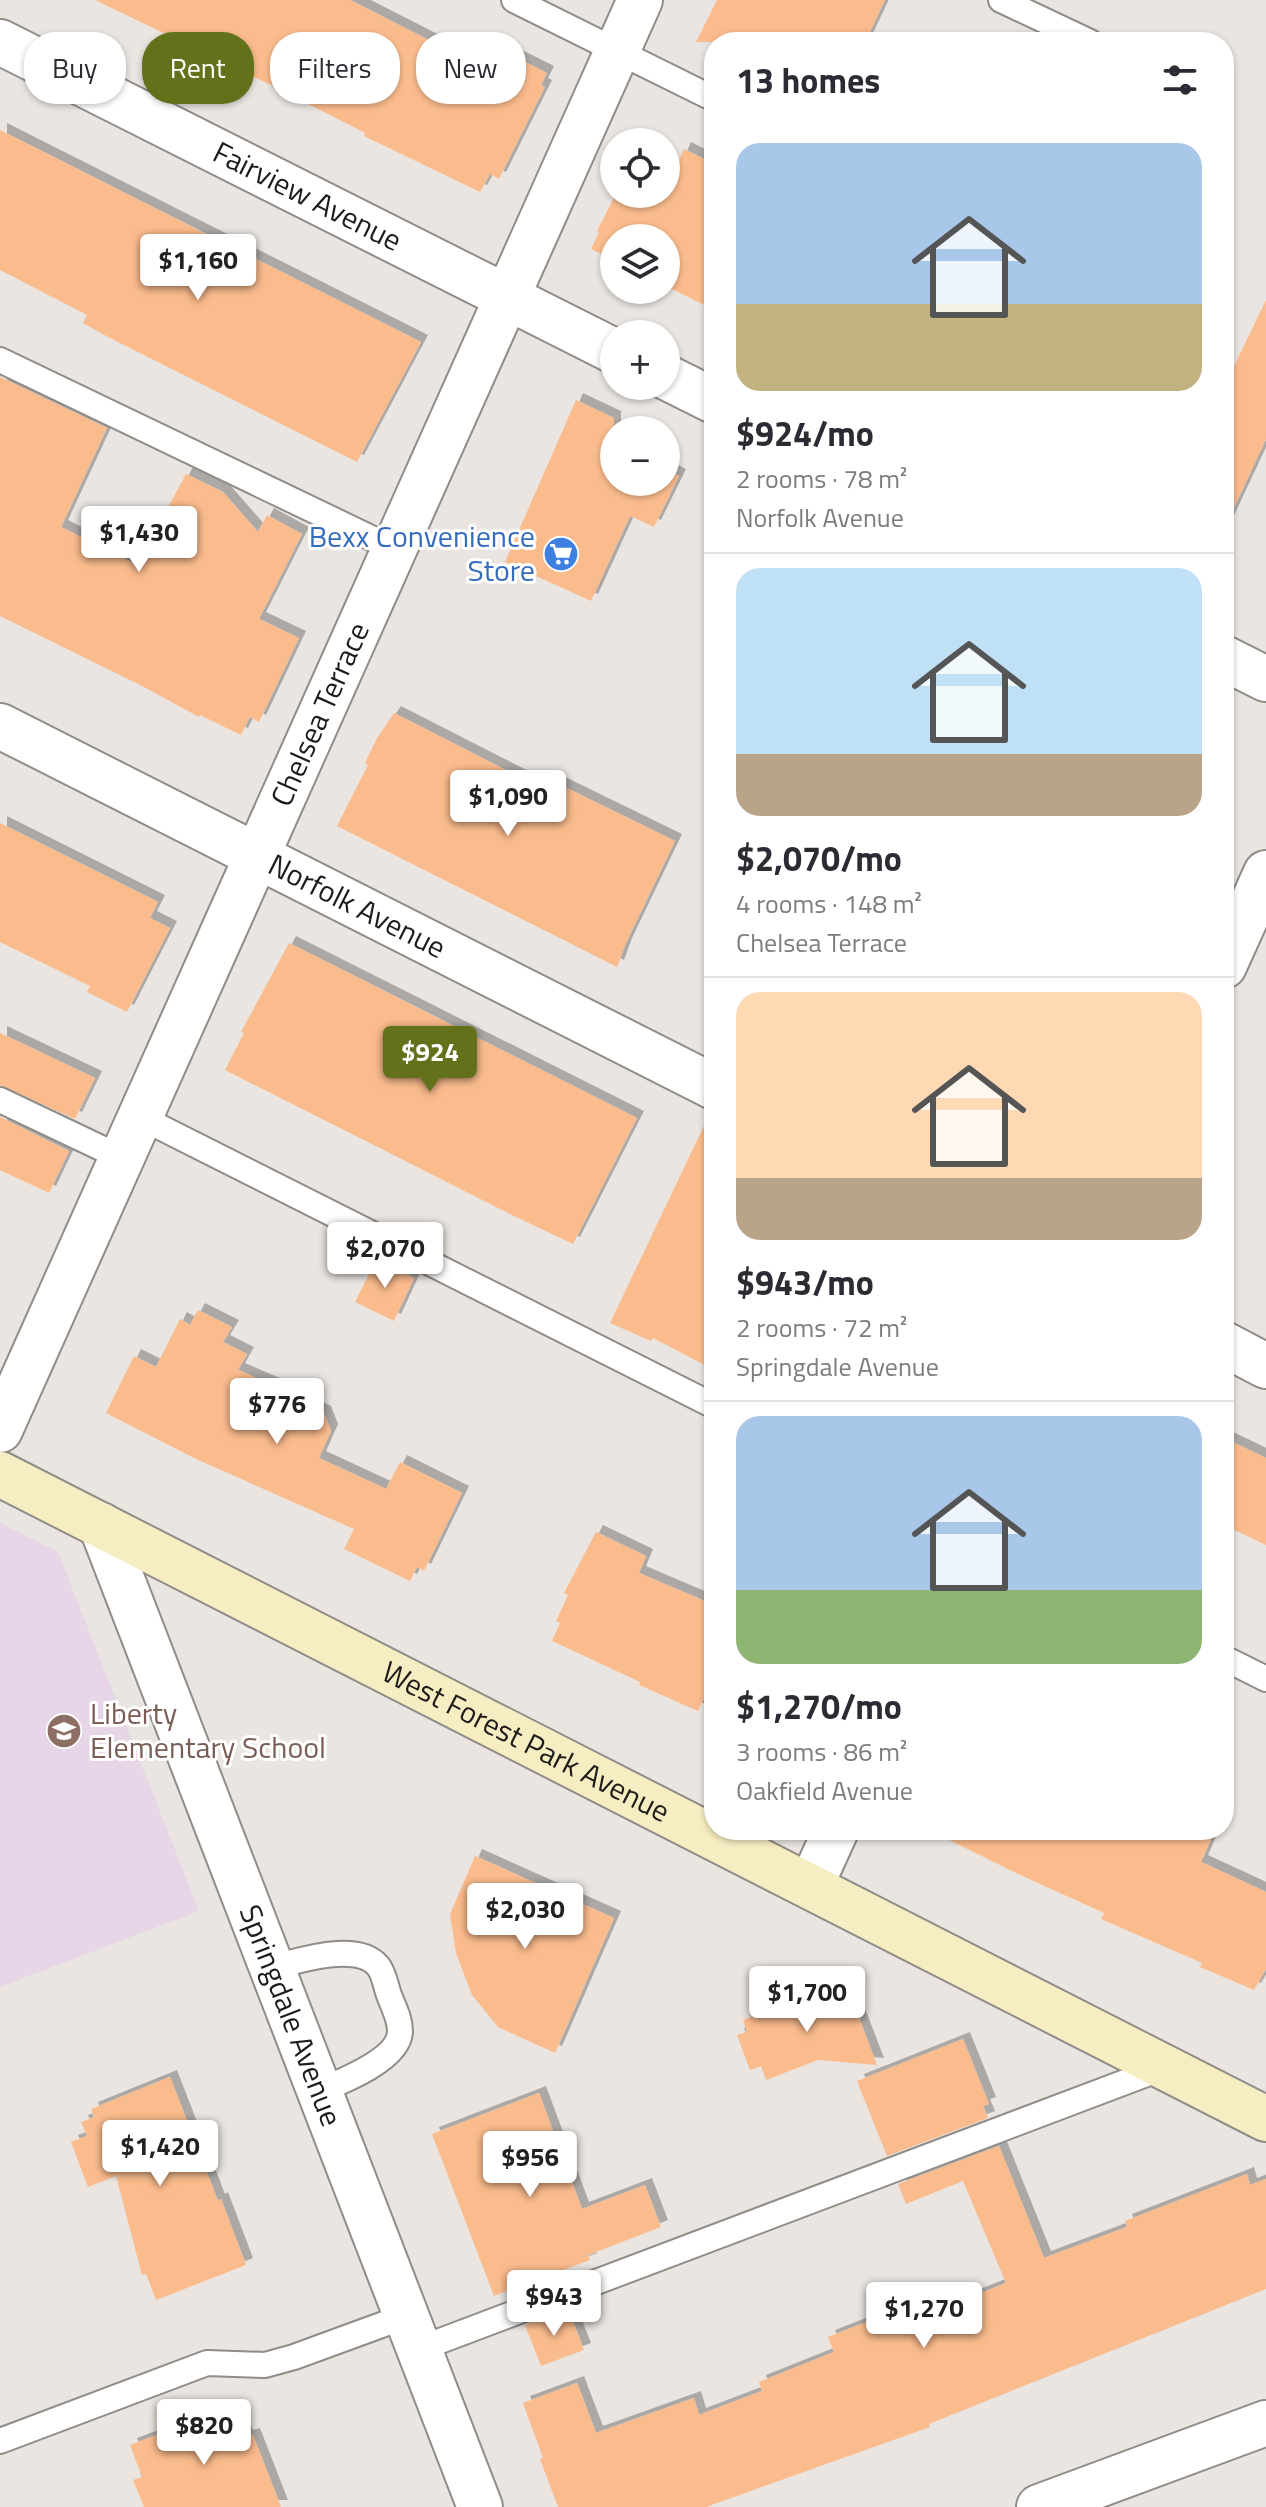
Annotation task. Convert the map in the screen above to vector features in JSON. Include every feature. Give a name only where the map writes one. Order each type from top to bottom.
[{"type":"main road","name":"West Forest Park Avenue","points":[[0,1474],[704,1831]]},
{"type":"main road","name":"West Forest Park Avenue","points":[[722,1840],[1266,2119]]},
{"type":"street","name":"Chelsea Terrace","points":[[0,1430],[640,0]]},
{"type":"street","name":"Fairview Avenue","points":[[0,42],[600,344]]},
{"type":"street","points":[[680,384],[704,396]]},
{"type":"street","points":[[1234,663],[1266,679]]},
{"type":"street","name":"Norfolk Avenue","points":[[0,726],[704,1082]]},
{"type":"street","points":[[1234,944],[1266,873]]},
{"type":"street","points":[[1234,1349],[1266,1366]]},
{"type":"street","name":"Springdale Avenue","points":[[101,1525],[480,2507]]},
{"type":"street","points":[[811,1885],[831,1840]]},
{"type":"street","points":[[1039,2507],[1266,2423]]},
{"type":"lane","points":[[514,0],[704,94]]},
{"type":"lane","points":[[1001,0],[1069,32]]},
{"type":"lane","points":[[0,360],[394,549]]},
{"type":"lane","points":[[0,1100],[122,1158]]},
{"type":"lane","points":[[140,1117],[704,1401]]},
{"type":"lane","points":[[1234,1663],[1266,1679]]},
{"type":"lane","points":[[271,1968],[313,1956],[344,1954],[362,1956],[378,1966],[398,2020],[400,2034],[381,2059],[360,2073],[319,2091]]},
{"type":"lane","points":[[0,2441],[207,2363],[265,2365],[413,2333],[1165,2067]]},
{"type":"shaded area","name":"Liberty Elementary School","points":[[0,1523],[58,1552],[199,1911],[0,1987]]},
{"type":"building","points":[[95,0],[350,0],[416,34],[416,104],[526,104],[526,62],[547,73],[541,85],[545,87],[499,179],[490,174],[480,192],[364,136],[365,133],[308,104],[400,104],[400,32],[270,32],[270,85],[254,77],[254,32],[161,32]]},
{"type":"building","points":[[717,0],[885,0],[870,32],[704,32],[704,42],[696,42]]},
{"type":"building","points":[[0,130],[421,342],[357,462],[108,337],[83,323],[87,315],[0,270]]},
{"type":"building","points":[[684,149],[704,159],[704,305],[680,293],[680,224],[601,224],[609,208],[680,208],[680,158]]},
{"type":"building","points":[[600,225],[600,253],[591,249]]},
{"type":"building","points":[[1266,300],[1266,439],[1234,508],[1234,366]]},
{"type":"building","points":[[0,377],[107,428],[61,527],[137,565],[186,474],[223,492],[258,532],[267,515],[302,534],[259,619],[299,638],[259,722],[250,717],[241,735],[199,717],[0,616]]},
{"type":"building","points":[[576,400],[610,416],[600,416],[600,496],[669,496],[654,527],[630,516],[591,601],[505,562]]},
{"type":"building","points":[[394,713],[541,788],[546,778],[675,841],[617,967],[337,826],[368,765],[365,763],[377,738]]},
{"type":"building","points":[[0,823],[158,902],[150,918],[170,928],[127,1012],[87,992],[90,986],[0,942]]},
{"type":"building","points":[[289,943],[637,1118],[573,1244],[225,1070],[244,1033],[241,1032]]},
{"type":"building","points":[[0,1033],[95,1078],[75,1119],[0,1085]]},
{"type":"building","points":[[0,1117],[69,1151],[49,1193],[0,1170]]},
{"type":"building","points":[[704,1126],[704,1365],[653,1338],[651,1341],[610,1323]]},
{"type":"building","points":[[376,1260],[414,1278],[394,1321],[355,1302]]},
{"type":"building","points":[[198,1310],[232,1327],[223,1342],[247,1354],[238,1370],[303,1398],[301,1402],[324,1413],[331,1431],[319,1458],[386,1489],[400,1462],[462,1493],[424,1571],[417,1567],[410,1581],[344,1549],[354,1529],[196,1459],[106,1413],[134,1356],[156,1367],[180,1319],[190,1325]]},
{"type":"building","points":[[1234,1443],[1266,1458],[1266,1545],[1234,1530]]},
{"type":"building","points":[[596,1532],[646,1556],[639,1573],[704,1601],[704,1698],[698,1711],[552,1641],[560,1623],[556,1621],[568,1595],[564,1593]]},
{"type":"building","points":[[949,1840],[1211,1840],[1201,1862],[1266,1892],[1266,1969],[1254,1990],[1200,1967],[1202,1963],[1101,1919],[1104,1913]]},
{"type":"building","points":[[475,1856],[614,1918],[555,2053],[498,2027],[472,1995],[456,1953],[450,1914]]},
{"type":"building","points":[[846,1984],[877,2065],[818,2060],[766,2080],[761,2066],[750,2070],[737,2035],[747,2032],[743,2020]]},
{"type":"building","points":[[963,2039],[989,2104],[983,2106],[988,2118],[887,2156],[857,2081]]},
{"type":"building","points":[[170,2077],[246,2265],[156,2300],[146,2274],[142,2275],[116,2176],[88,2187],[71,2142],[87,2136],[81,2122],[94,2117],[91,2109]]},
{"type":"building","points":[[539,2093],[582,2209],[645,2185],[661,2227],[588,2255],[590,2260],[555,2273],[558,2280],[515,2297],[512,2289],[494,2296],[432,2134]]},
{"type":"building","points":[[999,2146],[1044,2258],[1127,2227],[1125,2221],[1247,2174],[1250,2185],[1266,2179],[1266,2289],[929,2424],[930,2427],[706,2507],[558,2507],[523,2403],[577,2383],[596,2433],[694,2398],[699,2415],[762,2391],[759,2382],[834,2352],[828,2337],[887,2314],[892,2328],[1006,2283],[963,2181],[906,2204],[898,2184]]},
{"type":"building","points":[[568,2309],[584,2350],[541,2366],[525,2325]]},
{"type":"building","points":[[234,2406],[246,2437],[253,2435],[281,2507],[144,2507],[133,2480],[142,2477],[130,2445]]},
{"type":"place","name":"Bexx Convenience Store","points":[[561,554]]},
{"type":"place","name":"Liberty Elementary School","points":[[64,1731]]}]
